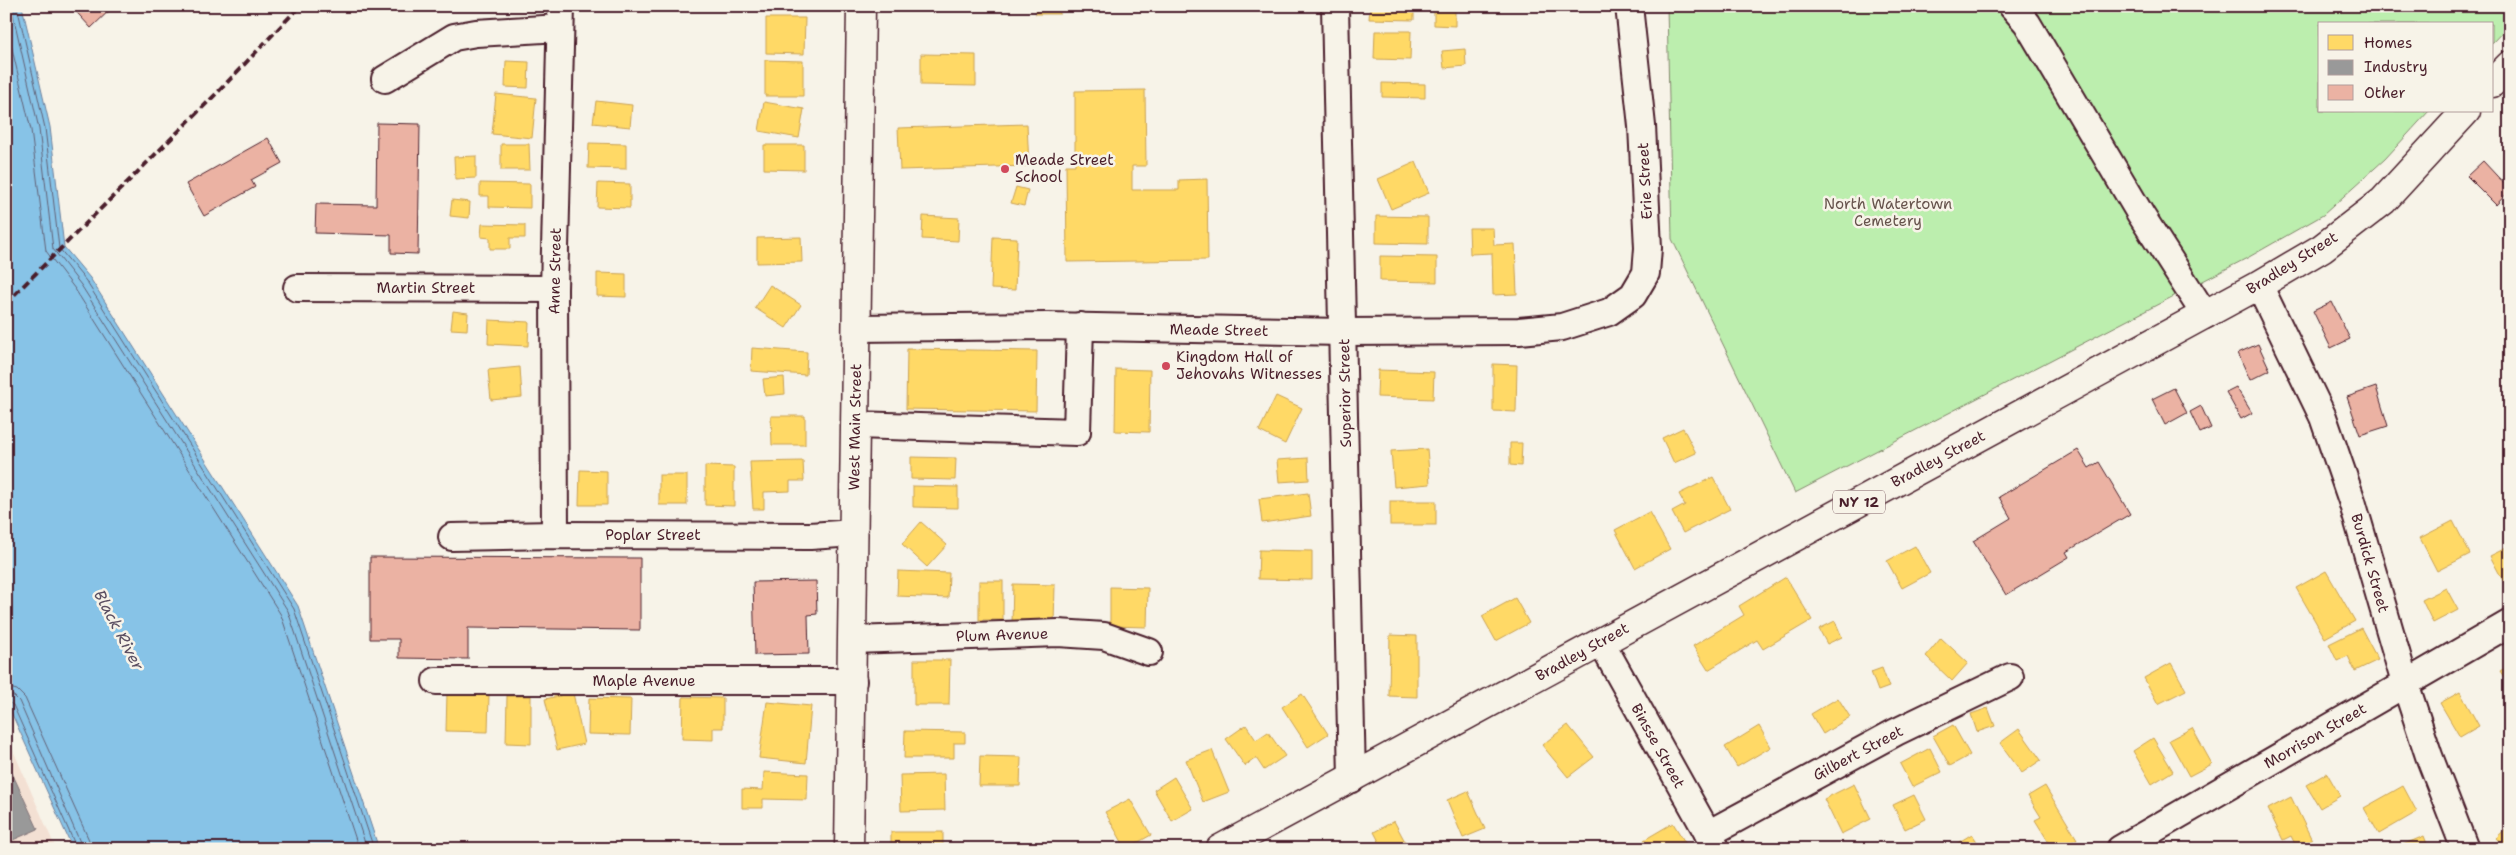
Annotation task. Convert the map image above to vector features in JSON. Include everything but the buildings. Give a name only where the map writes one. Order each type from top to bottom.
[{"type":"main road","name":"West Main Street","points":[[849,849],[853,681],[861,6]]},
{"type":"main road","points":[[2494,81],[2510,65]]},
{"type":"main road","name":"Bradley Street","points":[[1222,848],[2259,285],[2322,248],[2383,201],[2465,112]]},
{"type":"street","name":"Superior Street","points":[[1335,6],[1352,779]]},
{"type":"street","name":"Erie Street","points":[[1582,321],[1609,312],[1633,295],[1646,274],[1648,248],[1642,126],[1629,6]]},
{"type":"street","points":[[2012,6],[2027,23],[2141,215],[2204,315]]},
{"type":"street","points":[[385,79],[454,37],[560,17]]},
{"type":"street","name":"Anne Street","points":[[555,535],[554,289],[560,17]]},
{"type":"street","name":"Burdick Street","points":[[2259,285],[2323,418],[2352,501],[2405,683],[2429,756],[2465,849]]},
{"type":"street","name":"Martin Street","points":[[297,288],[554,289]]},
{"type":"street","name":"Meade Street","points":[[856,328],[1080,326],[1343,332],[1519,331],[1562,327],[1582,321]]},
{"type":"street","points":[[855,425],[1077,432],[1080,326]]},
{"type":"street","name":"Poplar Street","points":[[452,537],[555,535],[810,536],[854,532]]},
{"type":"street","name":"Morrison Street","points":[[2120,849],[2510,623]]},
{"type":"street","name":"Plum Avenue","points":[[853,640],[1058,633],[1104,636],[1149,652]]},
{"type":"street","name":"Binsse Street","points":[[1601,642],[1712,842]]},
{"type":"street","name":"Gilbert Street","points":[[1712,842],[1896,732],[2010,676]]},
{"type":"street","name":"Maple Avenue","points":[[436,681],[853,681]]},
{"type":"shaded area","points":[[6,734],[56,849],[6,849]]},
{"type":"green space","name":"North Watertown Cemetery","points":[[1667,6],[2510,6],[2510,24],[2494,41],[2494,22],[2318,22],[2318,112],[2428,112],[2385,159],[2323,215],[2249,257],[1795,493],[1672,239]]},
{"type":"water","name":"Black River","points":[[6,6],[22,6],[50,127],[64,247],[90,278],[298,606],[379,849],[73,849],[6,701]]},
{"type":"railway","points":[[6,303],[216,94],[300,6]]},
{"type":"place","name":"Meade Street School","points":[[1005,169]]},
{"type":"place","name":"Kingdom Hall of Jehovahs Witnesses","points":[[1166,366]]}]
